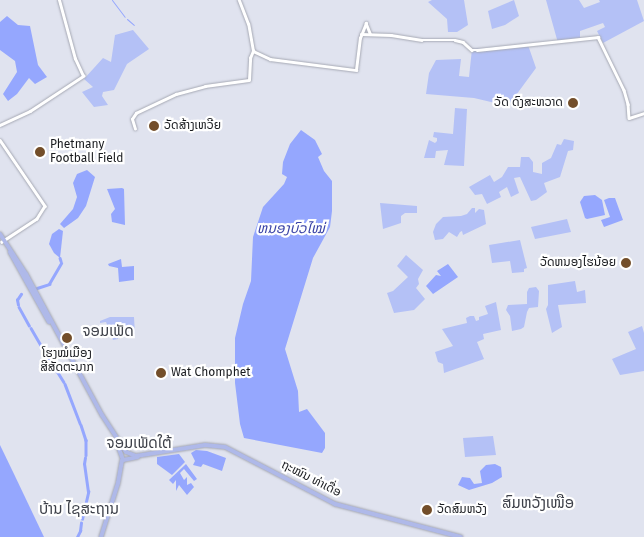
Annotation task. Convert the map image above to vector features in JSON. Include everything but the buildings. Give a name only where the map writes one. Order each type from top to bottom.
[{"type":"main road","points":[[0,234],[120,445],[128,453]]},
{"type":"main road","points":[[52,325],[125,459]]},
{"type":"main road","name":"ຖະໝົນ ທ່າເດື່ອ","points":[[128,453],[136,456],[204,445],[225,447],[335,504],[461,537]]},
{"type":"main road","points":[[101,537],[128,453]]},
{"type":"main road","points":[[125,459],[128,453]]},
{"type":"main road","name":"ຖະໝົນ ທ່າເດື່ອ","points":[[125,459],[154,453]]},
{"type":"street","points":[[0,125],[30,111],[83,76],[75,59],[59,0]]},
{"type":"street","points":[[135,128],[132,119],[136,113],[176,94],[205,86],[246,82],[249,80],[250,58],[253,51],[248,24],[238,0]]},
{"type":"street","points":[[253,51],[270,59],[356,70],[361,34],[366,23],[370,33]]},
{"type":"street","points":[[361,34],[370,33],[422,40],[462,41],[472,50],[598,37],[624,90],[629,118],[644,113]]},
{"type":"street","points":[[0,140],[45,206],[38,219],[2,240]]},
{"type":"shaded area","points":[[432,0],[464,0],[468,25],[457,32],[448,32],[447,19],[428,2]]},
{"type":"shaded area","points":[[514,0],[519,16],[505,25],[492,29],[488,11]]},
{"type":"shaded area","points":[[546,0],[579,0],[584,8],[600,2],[599,0],[637,0],[644,21],[603,43],[597,31],[605,27],[603,23],[580,31],[580,40],[558,43]]},
{"type":"shaded area","points":[[133,30],[149,49],[127,64],[114,90],[103,92],[102,96],[108,105],[94,107],[82,92],[93,87],[84,79],[103,58],[111,62],[115,35]]},
{"type":"shaded area","points":[[528,45],[536,68],[508,106],[474,98],[426,94],[429,73],[436,60],[461,59],[459,76],[469,77],[472,49]]},
{"type":"shaded area","points":[[455,108],[467,109],[464,166],[444,165],[448,150],[436,151],[435,158],[424,158],[429,140],[435,143],[437,141],[437,138],[433,137],[434,132],[453,134]]},
{"type":"shaded area","points":[[564,139],[574,141],[573,150],[568,151],[560,177],[544,183],[547,192],[536,200],[531,201],[520,177],[514,178],[519,193],[511,197],[507,187],[499,192],[501,197],[487,204],[482,194],[475,195],[469,187],[490,175],[494,182],[502,177],[508,167],[520,167],[521,157],[529,157],[533,162],[533,172],[542,174],[542,163],[551,158],[557,144],[561,145]]},
{"type":"shaded area","points":[[380,203],[417,206],[417,213],[405,213],[401,216],[401,223],[383,229]]},
{"type":"shaded area","points":[[472,208],[475,208],[475,213],[479,209],[484,210],[486,224],[463,235],[462,231],[457,237],[449,232],[443,239],[435,240],[433,232],[436,224],[443,217],[461,216],[467,214]]},
{"type":"shaded area","points":[[567,219],[571,232],[535,239],[531,227]]},
{"type":"shaded area","points":[[520,240],[527,268],[524,269],[524,272],[512,273],[510,261],[492,263],[489,245]]},
{"type":"shaded area","points":[[406,255],[423,270],[416,288],[425,299],[414,310],[394,313],[387,293],[393,291],[408,277],[397,266]]},
{"type":"shaded area","points":[[575,281],[577,292],[585,290],[586,303],[558,305],[562,327],[552,333],[546,309],[548,305],[548,285]]},
{"type":"shaded area","points":[[536,287],[539,291],[538,307],[529,308],[524,327],[512,331],[510,316],[506,310],[508,305],[527,304],[529,288]]},
{"type":"shaded area","points":[[496,302],[501,330],[483,334],[484,339],[477,342],[484,359],[444,373],[443,364],[438,362],[435,352],[453,346],[442,329],[467,323],[466,318],[470,316],[474,316],[476,321],[479,320],[479,317],[488,314],[485,306]]},
{"type":"shaded area","points":[[110,317],[134,317],[135,334],[118,335],[118,339],[113,340],[106,322],[100,323],[100,321]]},
{"type":"shaded area","points":[[642,326],[644,333],[644,371],[620,375],[612,359],[636,349],[628,332]]},
{"type":"shaded area","points":[[493,436],[496,455],[465,457],[463,438]]},
{"type":"water","points":[[7,16],[18,25],[30,26],[38,65],[47,77],[35,84],[29,78],[17,94],[8,101],[3,94],[17,72],[15,61],[0,50],[0,22]]},
{"type":"water","name":"ຫນອງບົວໄໝ່","points":[[301,130],[315,140],[322,154],[318,157],[324,171],[332,181],[332,211],[330,227],[313,258],[285,349],[298,391],[299,412],[307,409],[325,433],[325,448],[322,453],[244,438],[240,424],[235,383],[235,338],[251,281],[253,237],[263,207],[284,184],[287,177],[282,174],[283,162],[290,144]]},
{"type":"water","points":[[87,170],[95,177],[86,206],[78,218],[64,228],[60,224],[73,209],[77,197],[73,183],[77,174]]},
{"type":"water","points":[[107,189],[124,189],[125,225],[112,222],[111,214],[115,209]]},
{"type":"water","points":[[595,195],[602,200],[605,215],[587,219],[580,202],[584,196]]},
{"type":"water","points":[[615,198],[623,220],[604,227],[601,220],[610,217],[604,200]]},
{"type":"water","points":[[59,229],[63,231],[60,258],[54,253],[49,244],[52,234]]},
{"type":"water","points":[[121,259],[122,267],[134,266],[134,280],[119,282],[118,268],[108,264]]},
{"type":"water","points":[[448,264],[458,277],[433,294],[426,286],[436,275],[441,276],[437,271]]},
{"type":"water","points":[[0,445],[14,474],[44,537],[0,537]]},
{"type":"water","points":[[196,450],[207,451],[226,458],[222,471],[203,464],[201,467],[193,465],[195,461],[191,453]]},
{"type":"water","points":[[179,454],[185,462],[172,475],[157,464],[157,457]]},
{"type":"water","points":[[186,464],[197,479],[194,481],[184,469],[180,473],[184,480],[187,477],[187,485],[191,483],[194,487],[187,495],[179,485],[176,491],[176,480],[173,484],[169,480]]},
{"type":"water","points":[[495,464],[501,467],[502,477],[492,483],[469,490],[458,485],[462,477],[470,478],[474,484],[482,483],[480,471],[486,465]]},
{"type":"waterway","points":[[112,0],[125,17]]},
{"type":"waterway","points":[[127,19],[134,25]]},
{"type":"waterway","points":[[37,288],[49,284],[61,263]]},
{"type":"waterway","points":[[18,305],[17,300],[21,294]]},
{"type":"waterway","points":[[19,307],[29,325]]},
{"type":"waterway","points":[[31,328],[50,361]]},
{"type":"waterway","points":[[52,363],[64,382]]},
{"type":"waterway","points":[[65,384],[80,423]]},
{"type":"waterway","points":[[81,425],[86,440],[86,455]]},
{"type":"waterway","points":[[82,519],[88,492],[84,464],[85,458]]},
{"type":"waterway","points":[[77,537],[81,523]]},
{"type":"place","name":"ວັດ ດົງສະຫວາດ","points":[[573,103]]},
{"type":"place","name":"ວັດສ້າງເຫວີຍ","points":[[154,126]]},
{"type":"place","name":"Phetmany Football Field","points":[[40,152]]},
{"type":"place","name":"ວັດຫນອງໄຮນ້ອຍ","points":[[626,263]]},
{"type":"place","name":"ໂຮງໝໍເມືອງ ສີສັດຕະນາກ","points":[[67,338]]},
{"type":"place","name":"Wat Chomphet","points":[[161,373]]},
{"type":"place","name":"ວັດສົມຫວັງ","points":[[427,510]]},
{"type":"district","name":"ຈອມເພັດ","points":[[108,332]]},
{"type":"district","name":"ຈອມເພັດໃຕ້","points":[[139,444]]},
{"type":"district","name":"ສົມຫວັງເໜືອ","points":[[538,504]]},
{"type":"district","name":"ບ້ານ ໄຊສະຖານ","points":[[79,510]]}]
